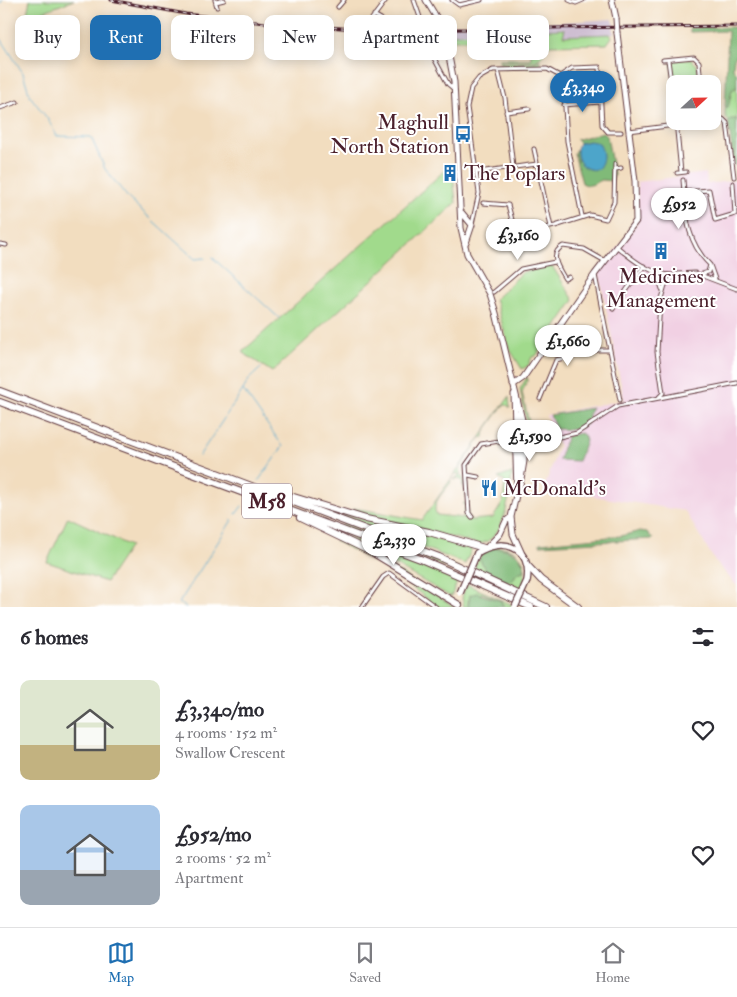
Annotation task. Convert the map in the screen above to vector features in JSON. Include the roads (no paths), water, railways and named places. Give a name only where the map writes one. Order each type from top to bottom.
[{"type":"highway","name":"M58","points":[[0,391],[462,566],[546,607]]},
{"type":"highway","name":"M58","points":[[0,402],[452,571],[530,607]]},
{"type":"highway","name":"M58","points":[[230,478],[366,519],[429,532],[486,547]]},
{"type":"highway","name":"M58","points":[[254,496],[352,541],[459,606]]},
{"type":"highway","points":[[527,565],[541,580],[578,607]]},
{"type":"main road","points":[[459,606],[460,592],[477,553],[486,547],[506,545],[522,555],[527,565],[527,581],[515,607]]},
{"type":"street","points":[[217,7],[215,1],[224,0]]},
{"type":"street","points":[[338,7],[344,0]]},
{"type":"street","points":[[374,15],[386,0]]},
{"type":"street","points":[[414,0],[419,15]]},
{"type":"street","points":[[426,0],[438,20],[446,41],[453,70],[461,212],[468,232],[465,246]]},
{"type":"street","points":[[452,0],[459,5],[481,0]]},
{"type":"street","points":[[570,0],[573,2],[584,0]]},
{"type":"street","points":[[517,491],[516,481],[520,441],[514,387],[526,373],[595,274],[634,226],[637,214],[616,18],[612,0]]},
{"type":"street","points":[[663,60],[690,56],[697,59],[700,75]]},
{"type":"street","points":[[436,60],[455,90]]},
{"type":"street","points":[[668,60],[670,75]]},
{"type":"street","points":[[560,76],[572,68],[599,66],[603,127],[612,134],[621,132]]},
{"type":"street","points":[[522,555],[513,534],[511,517],[520,485],[520,441],[517,398],[492,301],[467,254],[465,246],[466,224],[476,214],[479,193],[468,98],[471,88],[479,78],[489,72],[498,70],[547,69],[560,76],[564,90],[569,148],[582,216]]},
{"type":"street","points":[[444,75],[453,70]]},
{"type":"street","points":[[498,70],[505,98],[513,167]]},
{"type":"street","points":[[0,108],[17,102]]},
{"type":"street","points":[[564,105],[600,102]]},
{"type":"street","points":[[506,112],[529,109]]},
{"type":"street","points":[[721,119],[724,119],[728,126],[735,171],[734,177]]},
{"type":"street","points":[[628,131],[666,125]]},
{"type":"street","points":[[676,130],[679,172],[686,172]]},
{"type":"street","points":[[534,149],[551,227]]},
{"type":"street","points":[[478,172],[537,164]]},
{"type":"street","points":[[483,204],[508,205],[517,234],[551,227],[582,216],[590,215],[606,219],[614,202],[616,166],[621,168]]},
{"type":"street","points":[[683,180],[688,229],[698,253],[710,265],[716,279]]},
{"type":"street","points":[[684,192],[709,190],[715,220],[735,214],[732,183]]},
{"type":"street","points":[[466,224],[472,230],[468,232]]},
{"type":"street","points":[[0,244],[6,245]]},
{"type":"street","points":[[570,277],[565,280],[555,262],[558,250],[567,245],[584,249],[605,262]]},
{"type":"street","points":[[616,246],[657,273],[701,274],[708,272],[710,265]]},
{"type":"street","points":[[494,292],[521,269],[555,262]]},
{"type":"street","points":[[613,309],[644,266]]},
{"type":"street","points":[[657,273],[662,290],[657,360],[662,393],[667,397]]},
{"type":"street","points":[[595,274],[620,400]]},
{"type":"street","points":[[662,290],[668,281],[678,274]]},
{"type":"street","points":[[701,274],[737,289]]},
{"type":"street","points":[[540,398],[556,360],[596,350],[610,350]]},
{"type":"street","points":[[512,377],[526,373]]},
{"type":"street","points":[[472,517],[469,513],[466,465],[479,446],[486,442],[546,439],[580,432],[618,406],[737,383]]},
{"type":"street","points":[[656,399],[662,393]]},
{"type":"street","points":[[468,476],[478,477]]},
{"type":"street","points":[[486,547],[500,534],[506,521],[511,517]]},
{"type":"street","points":[[362,607],[383,577],[389,573],[436,607]]},
{"type":"water","points":[[590,141],[599,143],[603,156],[598,169],[593,170],[580,163],[577,154],[579,143]]},
{"type":"waterway","points":[[0,4],[3,0]]},
{"type":"waterway","points":[[0,37],[23,73],[30,96],[47,118],[57,136],[91,137],[105,169],[129,199],[195,259],[205,258]]},
{"type":"waterway","points":[[213,258],[279,318]]},
{"type":"waterway","points":[[243,390],[250,378],[261,368]]},
{"type":"waterway","points":[[199,456],[243,390],[279,441]]},
{"type":"waterway","points":[[259,480],[283,446],[281,444]]},
{"type":"waterway","points":[[236,514],[242,506]]},
{"type":"waterway","points":[[186,607],[179,603],[232,520]]},
{"type":"railway","points":[[111,0],[186,14],[265,23],[372,30],[737,26]]},
{"type":"place","name":"Maghull North Station","points":[[463,134]]},
{"type":"place","name":"The Poplars","points":[[450,173]]},
{"type":"place","name":"Medicines Management","points":[[661,251]]},
{"type":"place","name":"McDonald's","points":[[489,488]]}]
